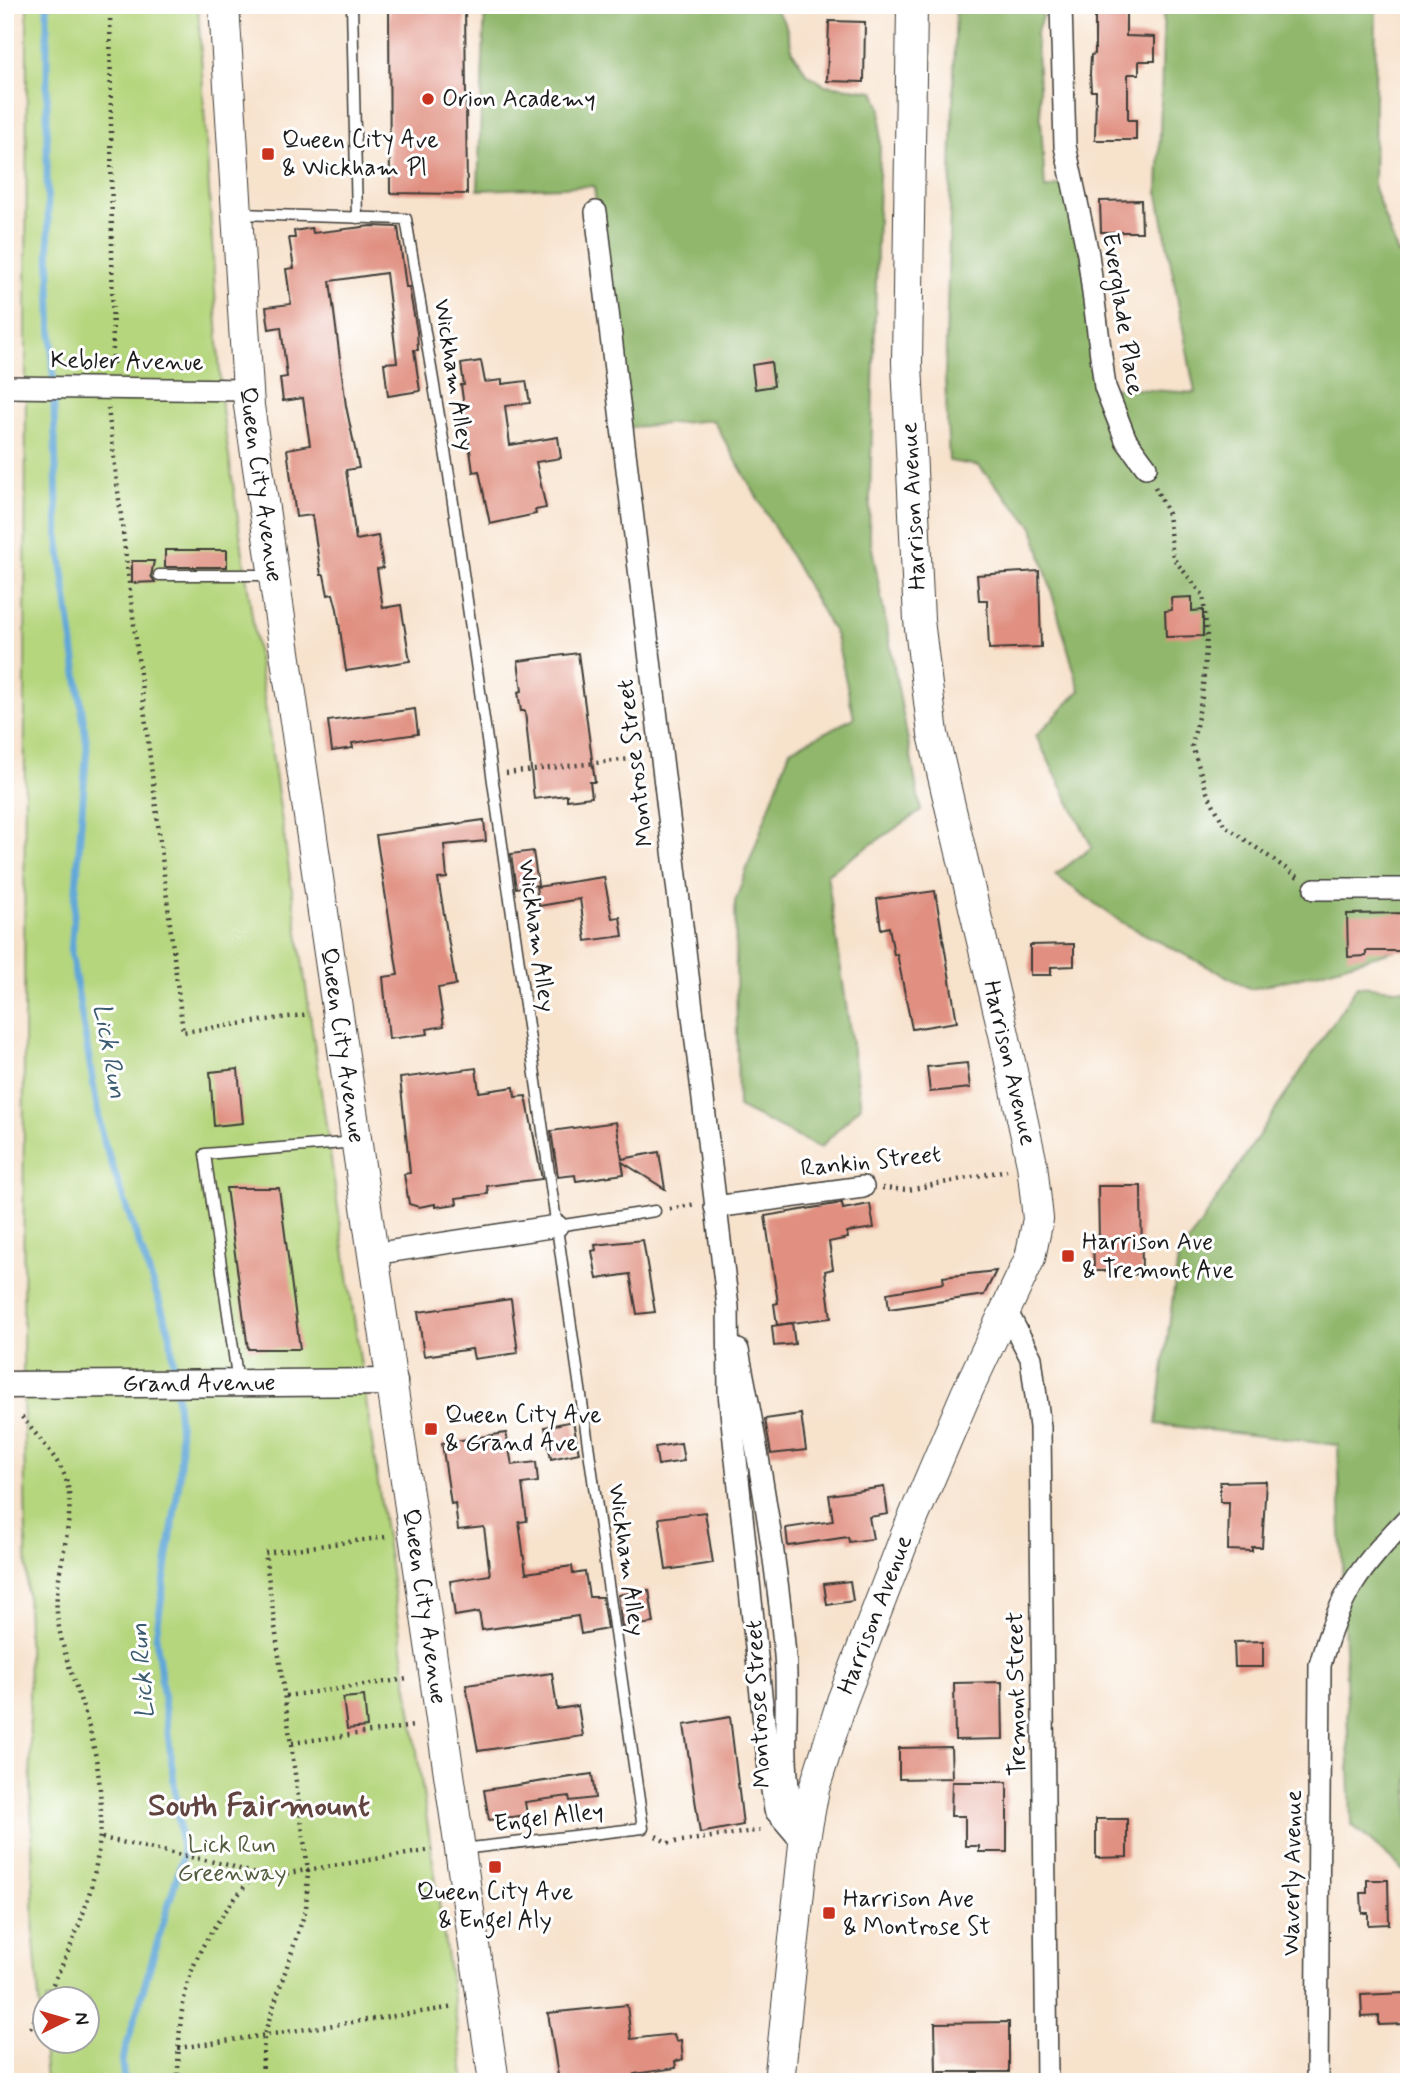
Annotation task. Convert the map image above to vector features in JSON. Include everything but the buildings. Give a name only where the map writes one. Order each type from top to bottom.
[{"type":"main road","name":"Queen City Avenue","points":[[224,5],[248,390],[373,1255],[394,1382],[446,1850],[494,2082]]},
{"type":"main road","name":"Harrison Avenue","points":[[779,2082],[804,1844],[814,1790],[842,1701],[881,1597],[966,1394],[1007,1312],[1035,1242],[1038,1219],[1032,1164],[935,747],[919,620],[907,363],[912,5]]},
{"type":"street","name":"Everglade Place","points":[[1061,5],[1065,146],[1088,254],[1105,387],[1126,440],[1146,467]]},
{"type":"street","name":"Montrose Street","points":[[596,212],[727,1307],[729,1393],[769,1770],[775,1810],[804,1844]]},
{"type":"street","name":"Kebler Avenue","points":[[5,387],[248,390]]},
{"type":"street","points":[[1315,889],[1409,889]]},
{"type":"street","name":"Rankin Street","points":[[715,1207],[863,1187]]},
{"type":"street","points":[[373,1255],[557,1226]]},
{"type":"street","name":"Tremont Street","points":[[1007,1312],[1031,1358],[1040,1427],[1047,2082]]},
{"type":"street","name":"Grand Avenue","points":[[5,1385],[394,1382]]},
{"type":"street","name":"Waverly Avenue","points":[[1317,2082],[1320,1665],[1332,1622],[1345,1592],[1364,1565],[1409,1517]]},
{"type":"lane","points":[[352,5],[357,218]]},
{"type":"lane","name":"Wickham Alley","points":[[237,214],[406,219],[449,475],[643,1828]]},
{"type":"lane","points":[[159,575],[273,575]]},
{"type":"lane","points":[[238,1383],[205,1154],[357,1141]]},
{"type":"lane","points":[[557,1226],[655,1212]]},
{"type":"lane","name":"Engel Alley","points":[[446,1850],[643,1828]]},
{"type":"path","points":[[110,5],[113,372]]},
{"type":"path","points":[[107,406],[183,1032],[309,1014]]},
{"type":"path","points":[[1146,467],[1168,514],[1174,558],[1203,595],[1207,636],[1202,697],[1192,746],[1207,792],[1224,825],[1315,889]]},
{"type":"path","points":[[523,771],[661,756]]},
{"type":"path","name":"Rankin Street","points":[[863,1187],[908,1190],[1032,1164]]},
{"type":"path","points":[[655,1212],[701,1203],[715,1207]]},
{"type":"path","points":[[22,1416],[63,1471],[68,1488],[67,1524],[58,1575],[57,1613],[64,1650],[92,1737],[102,1838],[97,1871],[68,1957],[28,2032]]},
{"type":"path","points":[[262,2082],[264,2035],[306,1909],[308,1870],[265,1553],[386,1537]]},
{"type":"path","points":[[286,1696],[407,1679]]},
{"type":"path","points":[[292,1743],[414,1726]]},
{"type":"path","points":[[643,1828],[668,1843],[766,1829]]},
{"type":"path","points":[[102,1838],[228,1865],[255,1874],[282,1874],[446,1850]]},
{"type":"path","points":[[178,2082],[182,1998],[197,1952],[220,1916],[255,1874]]},
{"type":"path","points":[[178,2049],[455,2007]]},
{"type":"green space","name":"Lick Run Greenway","points":[[27,5],[198,5],[222,409],[465,2082],[46,2082],[44,2056],[102,2056],[102,1986],[38,1986],[34,1941],[23,1387]]},
{"type":"green space","points":[[485,5],[772,5],[785,23],[793,52],[807,74],[825,85],[874,91],[881,109],[869,532],[921,811],[827,874],[861,1106],[820,1148],[738,1107],[735,902],[790,750],[854,718],[836,636],[713,420],[622,428],[594,186],[478,190]]},
{"type":"green space","points":[[956,5],[1046,5],[1036,35],[1045,189],[1070,182],[1105,387],[1195,393],[1158,195],[1164,5],[1376,5],[1374,188],[1398,254],[1409,252],[1409,946],[1251,989],[1121,922],[1055,875],[1092,847],[1036,736],[1080,691],[1033,527],[979,466],[949,461],[945,378]]},
{"type":"green space","points":[[1357,986],[1409,990],[1409,1875],[1351,1824],[1338,1445],[1156,1424],[1178,1258]]},
{"type":"waterway","name":"Lick Run","points":[[47,5],[47,180],[58,536],[87,747],[71,952],[102,1136],[170,1333],[175,1377]]},
{"type":"waterway","name":"Lick Run","points":[[124,2082],[122,2061],[183,1856],[156,1636],[179,1482],[181,1448],[176,1389]]},
{"type":"place","name":"Orion Academy","points":[[428,99]]},
{"type":"place","name":"Queen City Ave & Wickham Pl","points":[[268,154]]},
{"type":"place","name":"Harrison Ave & Tremont Ave","points":[[1068,1256]]},
{"type":"place","name":"Queen City Ave & Grand Ave","points":[[431,1429]]},
{"type":"place","name":"Queen City Ave & Engel Aly","points":[[495,1867]]},
{"type":"place","name":"Harrison Ave & Montrose St","points":[[829,1913]]},
{"type":"district","name":"South Fairmount","points":[[259,1806]]}]
